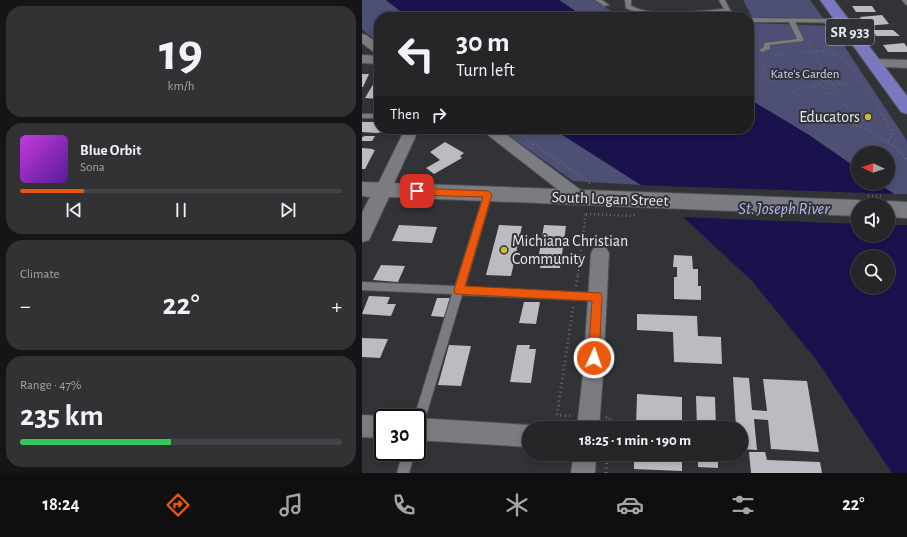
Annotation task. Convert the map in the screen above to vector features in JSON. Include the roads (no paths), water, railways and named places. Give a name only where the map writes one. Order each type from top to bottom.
[{"type":"main road","name":"SR 933","points":[[826,0],[907,108]]},
{"type":"street","points":[[362,38],[374,46]]},
{"type":"street","points":[[362,59],[374,60]]},
{"type":"street","points":[[874,63],[907,64]]},
{"type":"street","points":[[362,234],[410,134]]},
{"type":"street","points":[[496,134],[586,201]]},
{"type":"street","name":"South Logan Street","points":[[362,189],[488,194],[635,206],[851,208]]},
{"type":"street","points":[[895,210],[907,210]]},
{"type":"street","points":[[588,421],[600,253]]},
{"type":"street","points":[[362,426],[374,427]]},
{"type":"street","points":[[426,429],[522,436]]},
{"type":"street","points":[[583,473],[584,461]]},
{"type":"lane","points":[[598,0],[606,5]]},
{"type":"lane","points":[[628,0],[628,7],[638,12]]},
{"type":"lane","points":[[714,12],[728,11],[722,0]]},
{"type":"lane","points":[[904,0],[907,3]]},
{"type":"lane","points":[[754,20],[842,21]]},
{"type":"lane","points":[[762,50],[768,48],[766,44],[801,40],[790,21]]},
{"type":"lane","points":[[362,116],[374,116]]},
{"type":"lane","points":[[423,409],[488,194]]},
{"type":"lane","points":[[362,286],[597,297]]},
{"type":"lane","points":[[403,473],[406,461]]},
{"type":"water","points":[[386,0],[559,0],[577,12],[402,12]]},
{"type":"water","name":"St. Joseph River","points":[[754,102],[809,135],[851,164],[851,190],[888,190],[907,208],[907,473],[892,473],[818,362],[752,281],[682,216],[641,185],[561,134],[754,134]]},
{"type":"place","name":"Educators","points":[[868,117]]},
{"type":"place","name":"Michiana Christian Community","points":[[504,250]]},
{"type":"park label","name":"Kate's Garden","points":[[805,74]]}]
